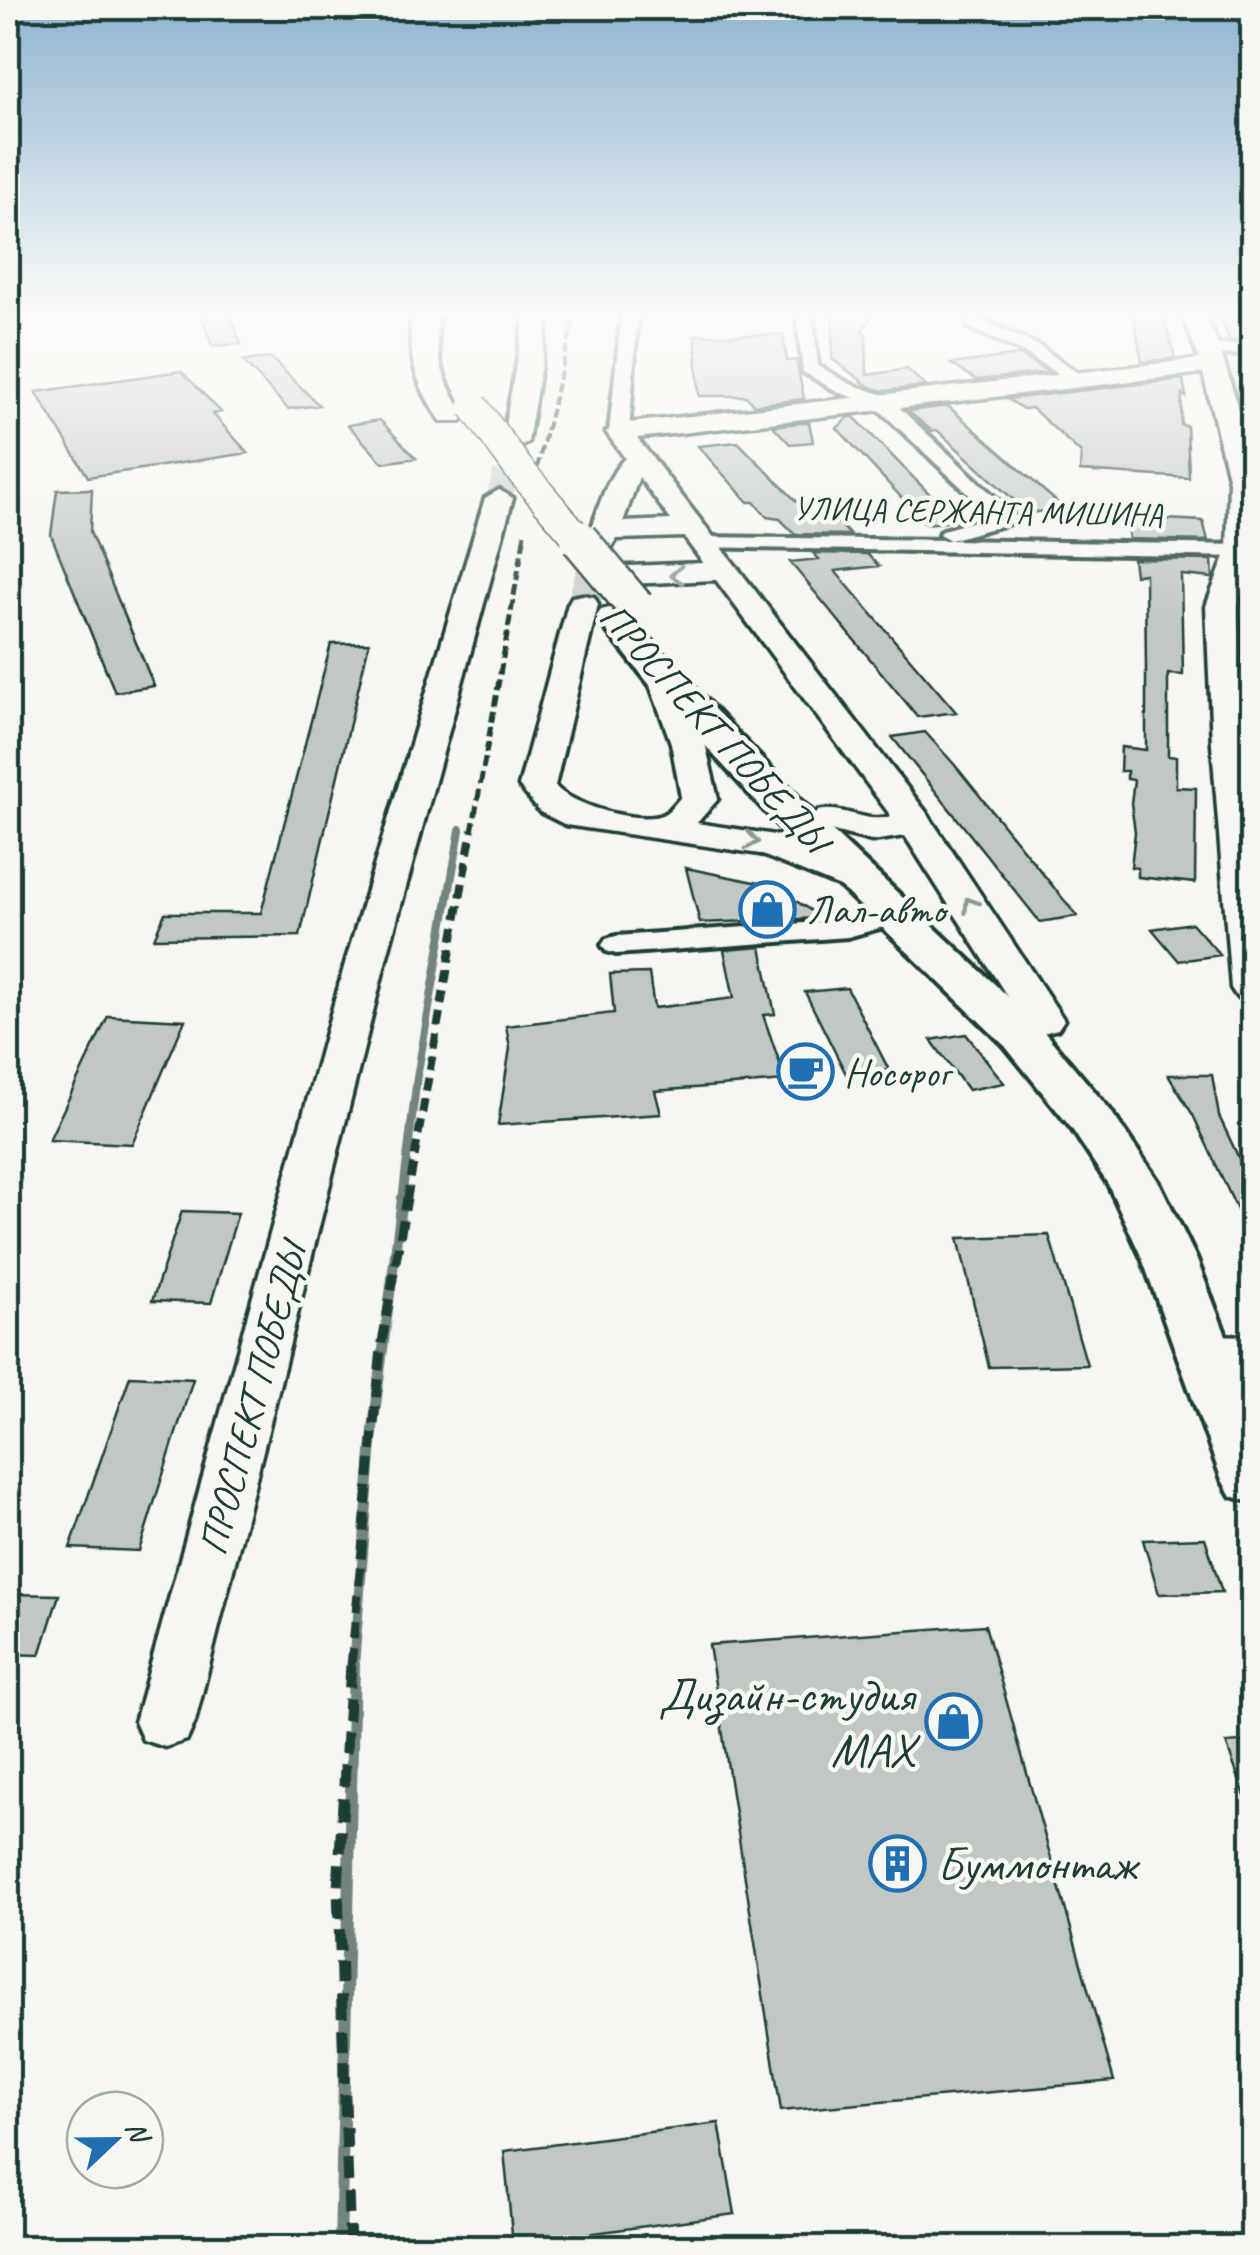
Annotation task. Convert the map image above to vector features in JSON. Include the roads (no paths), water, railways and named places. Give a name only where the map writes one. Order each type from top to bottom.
[{"type":"main road","name":"ПРОСПЕКТ ПОБЕДЫ","points":[[466,416],[615,601],[831,819],[1042,1020],[1174,1193],[1239,1372],[1252,1480]]},
{"type":"main road","name":"ПРОСПЕКТ ПОБЕДЫ","points":[[615,601],[663,677],[858,881],[1022,1036],[1105,1139],[1239,1372]]},
{"type":"street","points":[[515,442],[520,416]]},
{"type":"street","points":[[620,416],[618,432],[914,820],[1042,1020]]},
{"type":"street","points":[[618,432],[747,416]]},
{"type":"street","points":[[897,416],[1007,518],[917,544]]},
{"type":"street","points":[[1225,416],[1242,481],[1247,550],[1222,606],[1229,744],[1252,988]]},
{"type":"street","points":[[639,460],[628,471],[603,537],[696,536]]},
{"type":"street","name":"ПРОСПЕКТ ПОБЕДЫ","points":[[165,1722],[361,977],[499,498]]},
{"type":"street","name":"УЛИЦА СЕРЖАНТА МИШИНА","points":[[696,536],[1247,550]]},
{"type":"street","name":"ПРОСПЕКТ ПОБЕДЫ","points":[[615,601],[726,572]]},
{"type":"street","points":[[615,601],[537,786],[558,811],[587,820],[778,846],[858,881]]},
{"type":"street","points":[[655,827],[676,824],[700,799],[688,743],[663,677]]},
{"type":"street","points":[[831,819],[854,830],[876,833],[914,820]]},
{"type":"street","points":[[616,945],[848,928],[894,915]]},
{"type":"waterway","points":[[459,832],[460,828]]},
{"type":"waterway","points":[[402,1200],[417,1077],[460,830]]},
{"type":"waterway","points":[[354,1666],[373,1429],[402,1198]]},
{"type":"waterway","points":[[340,2248],[354,1664]]},
{"type":"tunnel","points":[[499,498],[515,442]]},
{"type":"tunnel","points":[[583,604],[601,543]]},
{"type":"railway","points":[[537,468],[550,416]]},
{"type":"railway","points":[[523,542],[525,531]]},
{"type":"railway","points":[[472,832],[524,539]]},
{"type":"railway","points":[[407,1200],[472,830]]},
{"type":"railway","points":[[351,1666],[381,1348],[407,1198]]},
{"type":"railway","points":[[350,2248],[338,1889],[351,1664]]},
{"type":"place","name":"Лал-авто","points":[[768,909]]},
{"type":"place","name":"Носорог","points":[[805,1072]]},
{"type":"place","name":"Дизайн-студия МAX","points":[[953,1722]]},
{"type":"place","name":"Буммонтаж","points":[[898,1863]]}]
